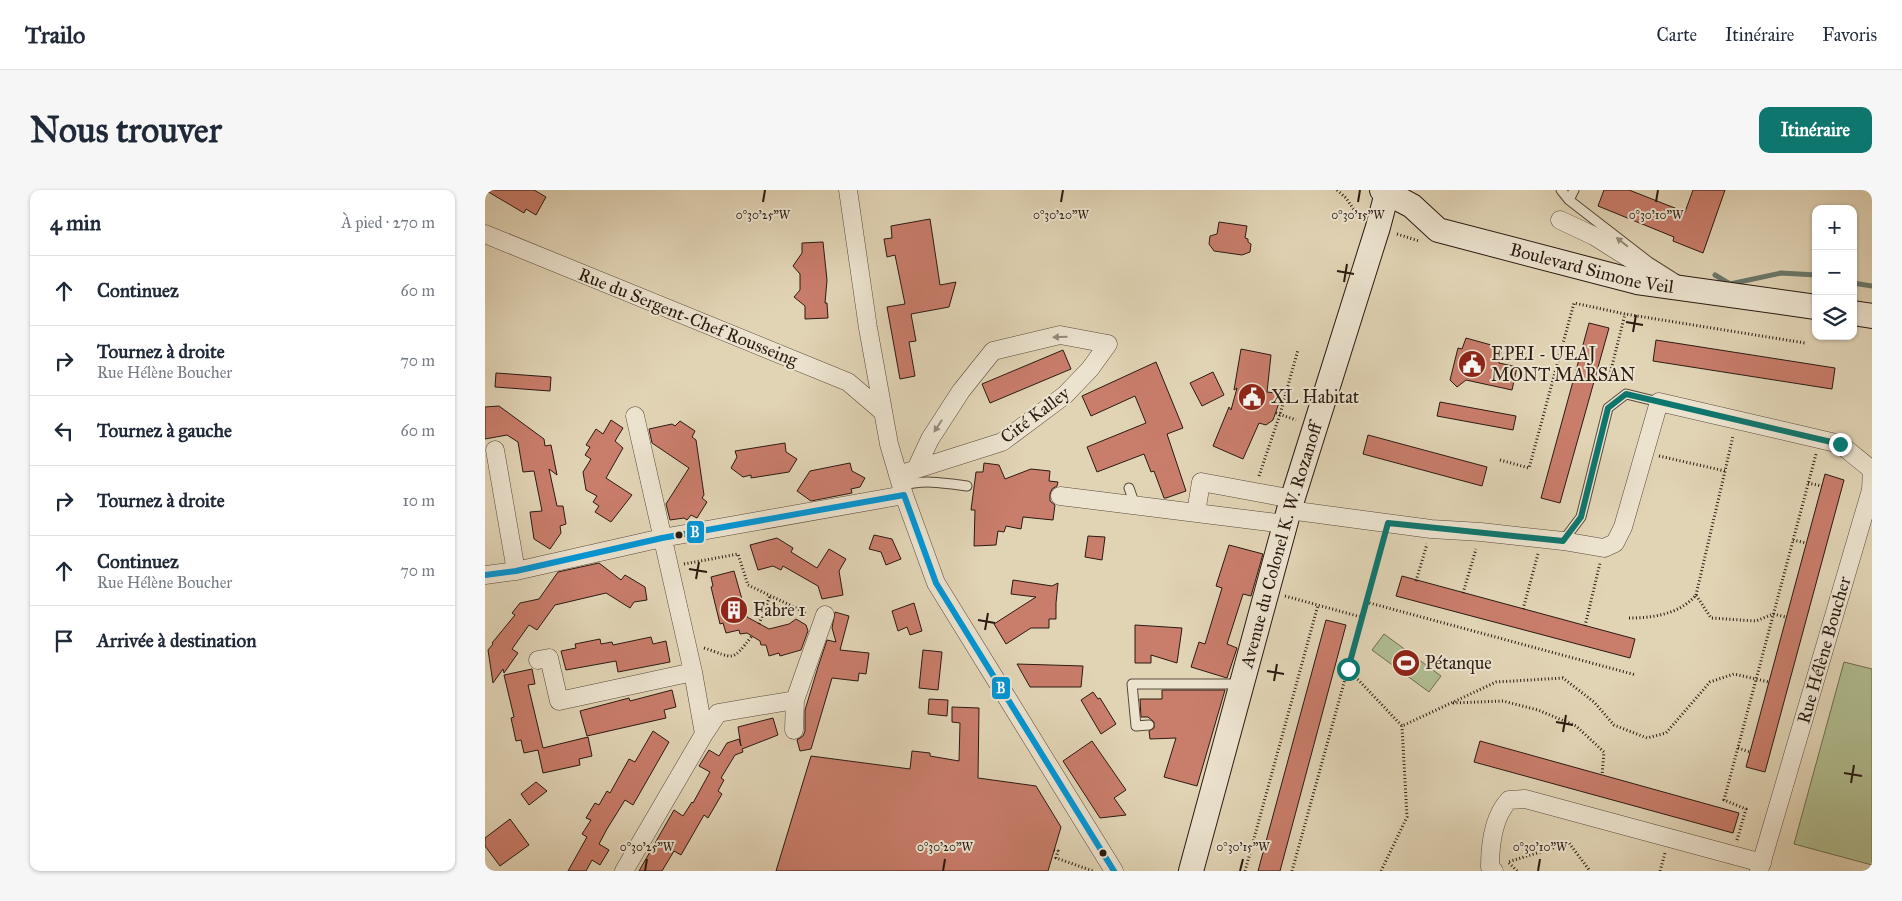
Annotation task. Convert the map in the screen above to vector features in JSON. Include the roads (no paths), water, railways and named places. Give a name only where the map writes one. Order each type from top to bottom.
[{"type":"street","points":[[848,190],[889,444],[901,485],[936,583],[1114,871]]},
{"type":"street","name":"Avenue du Colonel K. W. Rozanoff","points":[[1191,871],[1289,511],[1378,227],[1384,192]]},
{"type":"street","name":"Boulevard Simone Veil","points":[[1384,192],[1412,206],[1438,230],[1637,282],[1812,306]]},
{"type":"street","points":[[1560,220],[1594,236],[1639,265],[1658,286]]},
{"type":"street","name":"Rue du Sergent-Chef Rousseing","points":[[485,234],[848,382],[883,412]]},
{"type":"street","points":[[1857,314],[1872,316]]},
{"type":"street","name":"Cité Kalley","points":[[485,575],[516,571],[901,485],[916,469],[935,431],[961,391],[993,351],[1060,335],[1108,344],[1090,369],[1065,395],[1002,442],[916,469]]},
{"type":"street","points":[[1060,496],[1196,513],[1289,511],[1431,529],[1481,532],[1563,541],[1604,548],[1615,543],[1623,528],[1659,402]]},
{"type":"street","name":"Rue Hélène Boucher","points":[[1659,402],[1840,444],[1871,470],[1871,490],[1761,867]]},
{"type":"street","points":[[635,416],[693,672],[705,734]]},
{"type":"street","points":[[495,450],[516,571]]},
{"type":"street","points":[[1196,513],[1201,482],[1254,491],[1289,511]]},
{"type":"street","points":[[795,730],[795,700],[823,620]]},
{"type":"street","points":[[538,660],[549,658],[559,701],[693,672]]},
{"type":"street","points":[[624,871],[718,713],[795,700]]},
{"type":"street","points":[[1494,871],[1490,867],[1490,844],[1501,808],[1509,800],[1525,799],[1733,856],[1761,867]]},
{"type":"lane","points":[[1561,190],[1569,200],[1649,262],[1692,289]]},
{"type":"lane","points":[[1569,200],[1574,190]]},
{"type":"lane","points":[[1563,541],[1581,517],[1608,408],[1626,394],[1659,402]]},
{"type":"lane","points":[[901,485],[912,482],[938,482],[967,486]]},
{"type":"lane","points":[[1129,488],[1135,505]]},
{"type":"lane","points":[[1149,725],[1136,726],[1132,684],[1242,684]]},
{"type":"waterway","points":[[1715,275],[1730,284],[1781,273],[1812,275]]},
{"type":"waterway","points":[[1857,284],[1872,286]]},
{"type":"place","name":"EPEI - UEAJ MONT MARSAN","points":[[1472,364]]},
{"type":"place","name":"XL Habitat","points":[[1252,397]]},
{"type":"place","name":"Fabre 1","points":[[734,610]]},
{"type":"place","name":"Pétanque","points":[[1406,663]]}]
